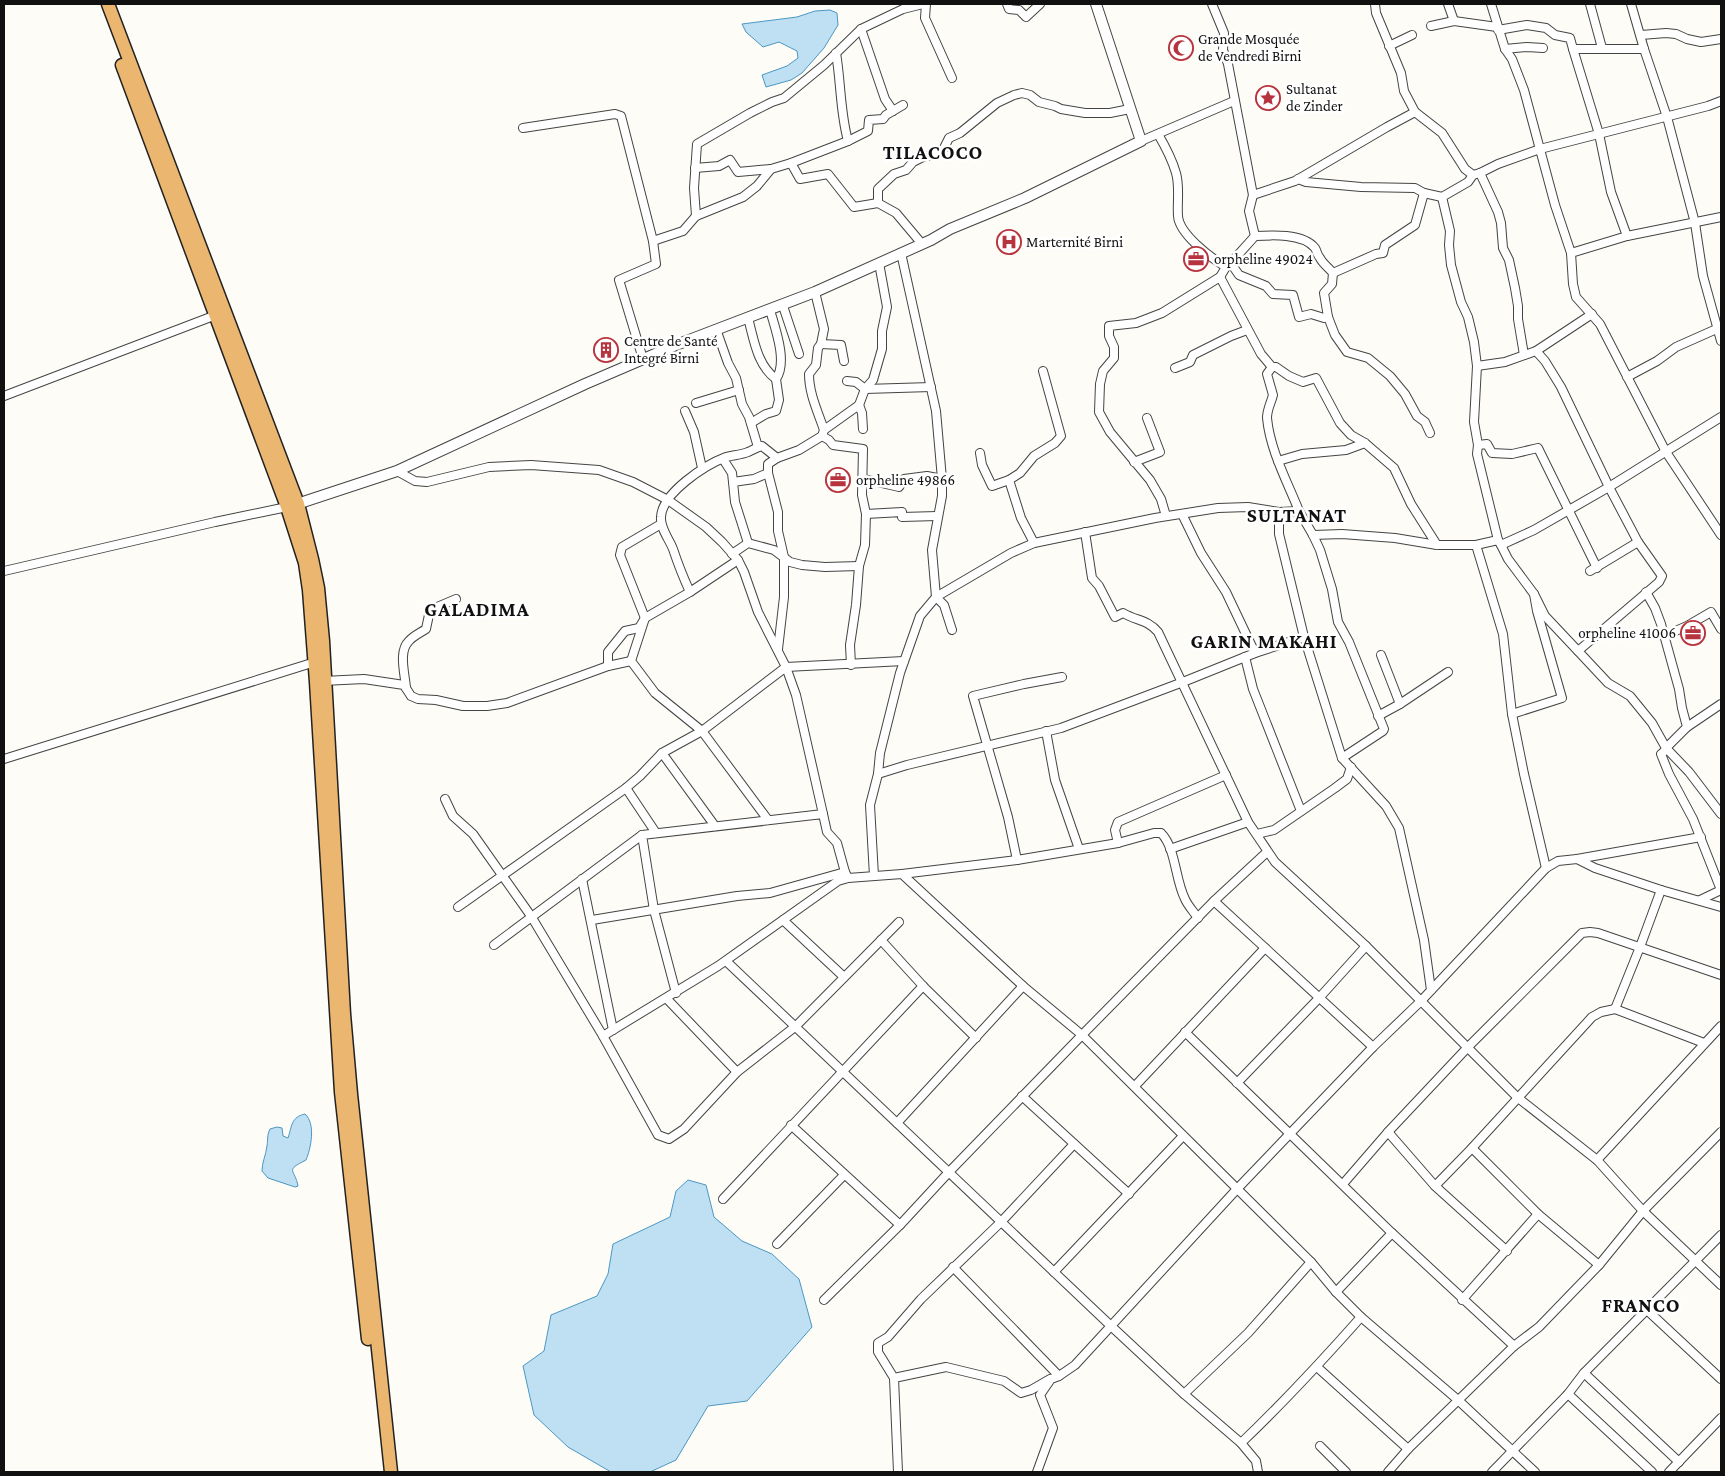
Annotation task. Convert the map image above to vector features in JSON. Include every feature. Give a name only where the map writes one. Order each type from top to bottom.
[{"type":"highway","points":[[104,5],[224,313],[293,505],[305,563],[318,641],[351,1094],[391,1472]]},
{"type":"highway","points":[[169,175],[216,315],[293,505]]},
{"type":"highway","points":[[318,641],[315,662],[321,682],[342,1092],[383,1472]]},
{"type":"street","points":[[696,216],[694,188],[697,144],[757,109],[784,98],[861,29],[903,9],[924,4],[925,18],[952,78]]},
{"type":"street","points":[[1007,4],[1009,9],[1019,10],[1026,17],[1040,4]]},
{"type":"street","points":[[1096,4],[1141,141]]},
{"type":"street","points":[[1212,4],[1224,33],[1223,50],[1228,64],[1253,195],[1249,211],[1255,236]]},
{"type":"street","points":[[1375,4],[1376,13],[1401,74],[1404,91],[1415,112],[1437,128],[1465,169],[1476,174],[1498,212],[1503,248],[1509,260],[1515,288],[1524,356]]},
{"type":"street","points":[[1448,4],[1454,21]]},
{"type":"street","points":[[1491,4],[1505,49],[1512,59],[1524,90],[1554,205],[1570,253],[1576,297],[1600,324],[1666,452],[1721,535]]},
{"type":"street","points":[[1590,4],[1602,48]]},
{"type":"street","points":[[1630,4],[1667,117],[1695,223],[1703,276],[1719,327],[1721,341]]},
{"type":"street","points":[[1431,26],[1454,21],[1498,28],[1527,25],[1546,28],[1556,35],[1570,38],[1599,134],[1611,192],[1627,236]]},
{"type":"street","points":[[861,29],[885,99],[893,111]]},
{"type":"street","points":[[1641,36],[1666,33],[1676,34],[1701,42],[1721,39]]},
{"type":"street","points":[[1389,46],[1412,35]]},
{"type":"street","points":[[1505,49],[1527,46],[1543,48]]},
{"type":"street","points":[[1574,49],[1644,49]]},
{"type":"street","points":[[836,53],[840,75],[840,100],[848,141]]},
{"type":"street","points":[[878,202],[878,189],[894,174],[906,170],[914,162],[924,157],[939,153],[949,138],[960,133],[997,103],[1014,95],[1022,93],[1030,95],[1039,102],[1061,109],[1085,113],[1110,113],[1130,109]]},
{"type":"street","points":[[4,571],[293,505],[397,471],[643,359],[815,292],[922,244],[950,229],[1025,198],[1141,141],[1234,100]]},
{"type":"street","points":[[1298,179],[1306,182],[1361,187],[1415,188],[1442,196],[1468,182],[1476,174],[1498,164],[1540,150],[1721,101]]},
{"type":"street","points":[[695,168],[719,166],[730,160],[738,172],[771,169],[792,163],[868,131],[870,120],[883,119],[886,115],[903,105]]},
{"type":"street","points":[[1253,195],[1298,179],[1415,112]]},
{"type":"street","points":[[523,128],[615,114],[621,116],[656,264],[619,280],[643,359]]},
{"type":"street","points":[[1158,134],[1176,173],[1179,193],[1178,217],[1180,225],[1186,231],[1190,241],[1198,245],[1212,259],[1228,264],[1238,275],[1266,286],[1273,294],[1293,296],[1299,317],[1311,314],[1324,318],[1328,317]]},
{"type":"street","points":[[792,163],[800,179],[828,174],[854,208],[878,202],[896,213],[922,244]]},
{"type":"street","points":[[652,241],[683,231],[696,216],[743,197],[757,186],[771,169]]},
{"type":"street","points":[[1333,273],[1376,254],[1383,253],[1385,245],[1415,225],[1424,192]]},
{"type":"street","points":[[1442,196],[1450,231],[1451,265],[1474,342],[1477,366],[1474,422],[1478,445],[1477,454],[1499,543],[1508,559],[1534,594],[1545,616],[1608,683],[1630,696],[1652,723],[1666,748],[1688,772],[1721,814]]},
{"type":"street","points":[[1570,253],[1627,236],[1721,217]]},
{"type":"street","points":[[1166,516],[1161,499],[1150,480],[1110,432],[1099,412],[1100,384],[1103,371],[1114,358],[1114,347],[1109,336],[1108,326],[1136,322],[1162,313],[1220,277],[1228,264],[1255,236],[1281,234],[1291,238],[1303,239],[1315,248],[1319,258],[1333,273],[1332,284],[1324,293],[1328,317],[1335,335],[1347,352],[1368,358],[1390,376],[1405,394],[1417,416],[1425,422],[1430,433]]},
{"type":"street","points":[[901,253],[936,411],[942,496],[932,550],[936,597],[944,605],[952,630]]},
{"type":"street","points":[[778,649],[784,597],[784,557],[778,531],[778,512],[768,473],[768,464],[777,458],[799,450],[859,405],[865,389],[873,380],[882,349],[882,331],[887,307],[879,263]]},
{"type":"street","points":[[1220,277],[1261,354],[1272,367],[1276,367],[1302,382],[1316,378],[1340,423],[1351,435],[1365,443],[1394,468],[1411,504],[1436,545]]},
{"type":"street","points":[[815,292],[824,329],[821,344],[818,348],[816,365],[809,374],[811,392],[823,433],[833,445],[863,449],[864,479],[862,495],[866,514],[865,545],[859,566],[850,645],[851,665]]},
{"type":"street","points":[[783,306],[800,354]]},
{"type":"street","points":[[751,423],[766,414],[776,411],[778,400],[776,379],[781,354],[770,310]]},
{"type":"street","points":[[1477,366],[1504,362],[1536,351],[1592,314]]},
{"type":"street","points":[[4,396],[216,315]]},
{"type":"street","points":[[748,318],[760,361],[765,369],[776,379]]},
{"type":"street","points":[[1627,377],[1657,361],[1676,347],[1719,327]]},
{"type":"street","points":[[716,329],[728,363],[736,378],[742,404],[751,423],[758,447]]},
{"type":"street","points":[[1175,368],[1190,362],[1193,355],[1247,330]]},
{"type":"street","points":[[821,344],[841,345],[844,361]]},
{"type":"street","points":[[1536,351],[1548,366],[1560,387],[1638,542],[1662,576],[1659,582],[1578,651]]},
{"type":"street","points":[[1272,367],[1267,374],[1273,395],[1267,417],[1278,461],[1299,511],[1314,535],[1332,589],[1338,622],[1349,642],[1383,731],[1342,758]]},
{"type":"street","points":[[980,452],[982,465],[992,486],[1009,480],[1020,473],[1034,456],[1055,443],[1061,436],[1044,371]]},
{"type":"street","points":[[847,382],[856,382],[865,389],[931,386]]},
{"type":"street","points":[[696,403],[738,390]]},
{"type":"street","points":[[859,405],[862,413],[862,430]]},
{"type":"street","points":[[685,411],[694,432],[702,468]]},
{"type":"street","points":[[1314,535],[1342,534],[1395,538],[1436,545],[1499,543],[1534,530],[1609,487],[1721,416]]},
{"type":"street","points":[[1134,462],[1160,452],[1147,418]]},
{"type":"street","points":[[1278,461],[1302,454],[1346,450],[1365,443]]},
{"type":"street","points":[[1478,445],[1486,444],[1492,453],[1512,454],[1538,448],[1594,569],[1638,542]]},
{"type":"street","points":[[690,592],[677,566],[660,516],[668,500],[679,487],[702,468],[724,459],[758,447],[765,447],[777,458]]},
{"type":"street","points":[[724,459],[732,473],[736,502],[748,544]]},
{"type":"street","points":[[397,471],[414,481],[427,482],[489,467],[532,465],[599,470],[633,482],[668,500],[706,527],[738,560],[749,582],[758,612],[786,667],[796,695],[827,832],[837,843],[846,875]]},
{"type":"street","points":[[733,482],[754,479],[768,473]]},
{"type":"street","points":[[864,479],[899,487],[904,479],[927,476],[942,479]]},
{"type":"street","points":[[1009,480],[1021,518],[1034,543]]},
{"type":"street","points":[[874,876],[870,805],[878,774],[880,753],[904,662],[920,616],[936,597],[1011,553],[1034,543],[1166,516],[1218,508],[1248,507],[1279,512],[1299,511]]},
{"type":"street","points":[[866,514],[902,512],[902,517],[937,516]]},
{"type":"street","points":[[1279,512],[1279,534],[1304,637],[1342,758],[1386,806],[1399,828],[1424,940],[1431,990]]},
{"type":"street","points":[[1182,514],[1201,554],[1226,592],[1255,653]]},
{"type":"street","points":[[631,661],[645,618],[620,554],[622,547],[662,524]]},
{"type":"street","points":[[1085,532],[1092,578],[1099,586],[1114,617],[1123,614],[1135,620],[1144,621],[1152,625],[1158,632],[1248,822],[1275,862],[1366,946],[1517,1097],[1597,1160],[1643,1211],[1721,1285]]},
{"type":"street","points":[[732,554],[748,544],[774,550],[790,562],[802,565],[825,567],[859,566]]},
{"type":"street","points":[[1476,545],[1503,634],[1512,714],[1546,868]]},
{"type":"street","points":[[608,666],[608,652],[625,630],[639,628],[645,618],[690,592],[738,560]]},
{"type":"street","points":[[1646,592],[1655,608],[1664,636],[1679,688],[1687,727]]},
{"type":"street","points":[[1512,714],[1562,698],[1537,611],[1534,594]]},
{"type":"street","points":[[406,690],[402,656],[403,649],[409,640],[426,629],[430,610],[456,599]]},
{"type":"street","points":[[1664,636],[1687,626],[1711,612],[1718,615],[1721,628]]},
{"type":"street","points":[[878,774],[908,764],[1074,723],[1255,653],[1304,637]]},
{"type":"street","points":[[1381,655],[1400,704]]},
{"type":"street","points":[[1245,657],[1253,689],[1301,811]]},
{"type":"street","points":[[321,682],[364,679],[404,685],[411,696],[418,699],[436,700],[454,705],[502,705],[608,666],[631,661]]},
{"type":"street","points":[[631,661],[654,693],[702,731],[768,820]]},
{"type":"street","points":[[4,759],[315,662]]},
{"type":"street","points":[[458,907],[626,788],[662,753],[702,731],[786,667],[904,662]]},
{"type":"street","points":[[1378,716],[1400,704],[1448,672]]},
{"type":"street","points":[[1017,860],[1008,817],[973,696],[1062,677]]},
{"type":"street","points":[[1700,900],[1721,890],[1701,837],[1661,754],[1687,727],[1721,704]]},
{"type":"street","points":[[1046,731],[1055,780],[1079,849]]},
{"type":"street","points":[[662,753],[714,826]]},
{"type":"street","points":[[1257,834],[1274,830],[1347,779],[1351,767]]},
{"type":"street","points":[[1118,843],[1115,827],[1118,822],[1226,775]]},
{"type":"street","points":[[626,788],[656,833]]},
{"type":"street","points":[[445,799],[453,816],[473,834],[531,916],[603,1036],[658,1135],[669,1138],[684,1129],[737,1072],[796,1026],[899,922]]},
{"type":"street","points":[[494,945],[642,835],[823,814]]},
{"type":"street","points":[[1170,849],[1248,822]]},
{"type":"street","points":[[592,920],[737,896],[770,893],[846,875],[902,874],[1017,860],[1118,843],[1154,833],[1161,833],[1164,836],[1170,849],[1184,898],[1198,918]]},
{"type":"street","points":[[642,835],[654,910],[676,993]]},
{"type":"street","points":[[894,1378],[946,1367],[1004,1381],[1021,1392],[1031,1390],[1055,1378],[1075,1365],[1237,1189],[1372,1047],[1421,1001],[1546,868],[1558,861],[1701,837]]},
{"type":"street","points":[[824,1300],[900,1225],[1082,1035],[1214,902],[1267,852]]},
{"type":"street","points":[[1577,859],[1595,868],[1661,890],[1721,907]]},
{"type":"street","points":[[902,874],[1023,986],[1082,1035],[1135,1086],[1311,1262],[1336,1292],[1361,1317],[1458,1400],[1535,1472]]},
{"type":"street","points":[[603,1036],[667,999],[726,960],[846,875]]},
{"type":"street","points":[[582,879],[592,920],[613,1030]]},
{"type":"street","points":[[1615,1009],[1661,890]]},
{"type":"street","points":[[1214,902],[1372,1047]]},
{"type":"street","points":[[784,920],[844,976]]},
{"type":"street","points":[[1343,1184],[1388,1132],[1468,1047],[1582,933],[1598,933],[1721,975]]},
{"type":"street","points":[[881,940],[923,986],[976,1038]]},
{"type":"street","points":[[1238,1083],[1320,998],[1366,946]]},
{"type":"street","points":[[1135,1086],[1265,948]]},
{"type":"street","points":[[726,960],[1111,1326],[1184,1394],[1241,1443],[1256,1461],[1258,1472]]},
{"type":"street","points":[[723,1199],[923,986]]},
{"type":"street","points":[[897,1123],[1023,986]]},
{"type":"street","points":[[667,999],[737,1072]]},
{"type":"street","points":[[1435,1186],[1592,1017],[1601,1012],[1615,1009],[1704,1043]]},
{"type":"street","points":[[1597,1160],[1721,1026]]},
{"type":"street","points":[[1186,1032],[1392,1233],[1462,1300],[1514,1346]]},
{"type":"street","points":[[1022,1096],[1129,1194]]},
{"type":"street","points":[[791,1125],[900,1225]]},
{"type":"street","points":[[1388,1132],[1435,1186],[1507,1250]]},
{"type":"street","points":[[1388,1472],[1408,1449],[1514,1346],[1539,1328],[1599,1265],[1643,1211],[1721,1132]]},
{"type":"street","points":[[1054,1272],[1183,1136]]},
{"type":"street","points":[[898,1472],[894,1378],[878,1352],[878,1342],[888,1337],[921,1299],[1001,1222],[1074,1144]]},
{"type":"street","points":[[1472,1148],[1538,1214],[1599,1265]]},
{"type":"street","points":[[777,1244],[844,1175]]},
{"type":"street","points":[[1462,1300],[1538,1214]]},
{"type":"street","points":[[1336,1292],[1392,1233]]},
{"type":"street","points":[[1492,1472],[1568,1394],[1584,1373],[1648,1311],[1721,1235]]},
{"type":"street","points":[[1184,1394],[1248,1333],[1311,1262]]},
{"type":"street","points":[[953,1267],[1055,1378]]},
{"type":"street","points":[[1648,1311],[1721,1379]]},
{"type":"street","points":[[1241,1443],[1317,1367],[1361,1317]]},
{"type":"street","points":[[1317,1367],[1408,1449]]},
{"type":"street","points":[[1584,1373],[1679,1462]]},
{"type":"street","points":[[1036,1472],[1053,1428],[1040,1395],[1055,1378]]},
{"type":"street","points":[[1568,1394],[1652,1472]]},
{"type":"street","points":[[1669,1472],[1721,1418]]},
{"type":"street","points":[[1320,1446],[1346,1472]]},
{"type":"water","points":[[830,10],[837,13],[838,25],[824,48],[802,73],[791,80],[766,87],[762,75],[787,66],[798,58],[797,51],[779,42],[763,47],[746,32],[742,24],[797,17],[815,11]]},
{"type":"water","points":[[305,1114],[310,1124],[312,1136],[306,1160],[293,1169],[298,1186],[295,1187],[268,1178],[262,1171],[270,1129],[282,1128],[283,1136],[288,1138],[291,1126],[297,1117]]},
{"type":"water","points":[[688,1180],[706,1185],[714,1217],[742,1241],[772,1254],[799,1279],[812,1327],[747,1401],[708,1406],[676,1460],[650,1472],[611,1472],[568,1447],[534,1415],[523,1366],[544,1351],[551,1315],[597,1296],[608,1274],[613,1244],[670,1217],[676,1191]]},
{"type":"place","name":"Grande Mosquée de Vendredi Birni","points":[[1181,48]]},
{"type":"place","name":"Sultanat de Zinder","points":[[1268,98]]},
{"type":"place","name":"Marternité Birni","points":[[1009,242]]},
{"type":"place","name":"orpheline 49024","points":[[1196,259]]},
{"type":"place","name":"Centre de Santé Integré Birni","points":[[606,350]]},
{"type":"place","name":"orpheline 49866","points":[[838,480]]},
{"type":"place","name":"orpheline 41006","points":[[1693,633]]},
{"type":"district","name":"TILACOCO","points":[[933,152]]},
{"type":"district","name":"SULTANAT","points":[[1297,515]]},
{"type":"district","name":"GALADIMA","points":[[477,609]]},
{"type":"district","name":"GARIN MAKAHI","points":[[1264,641]]},
{"type":"district","name":"FRANCO","points":[[1641,1305]]}]
